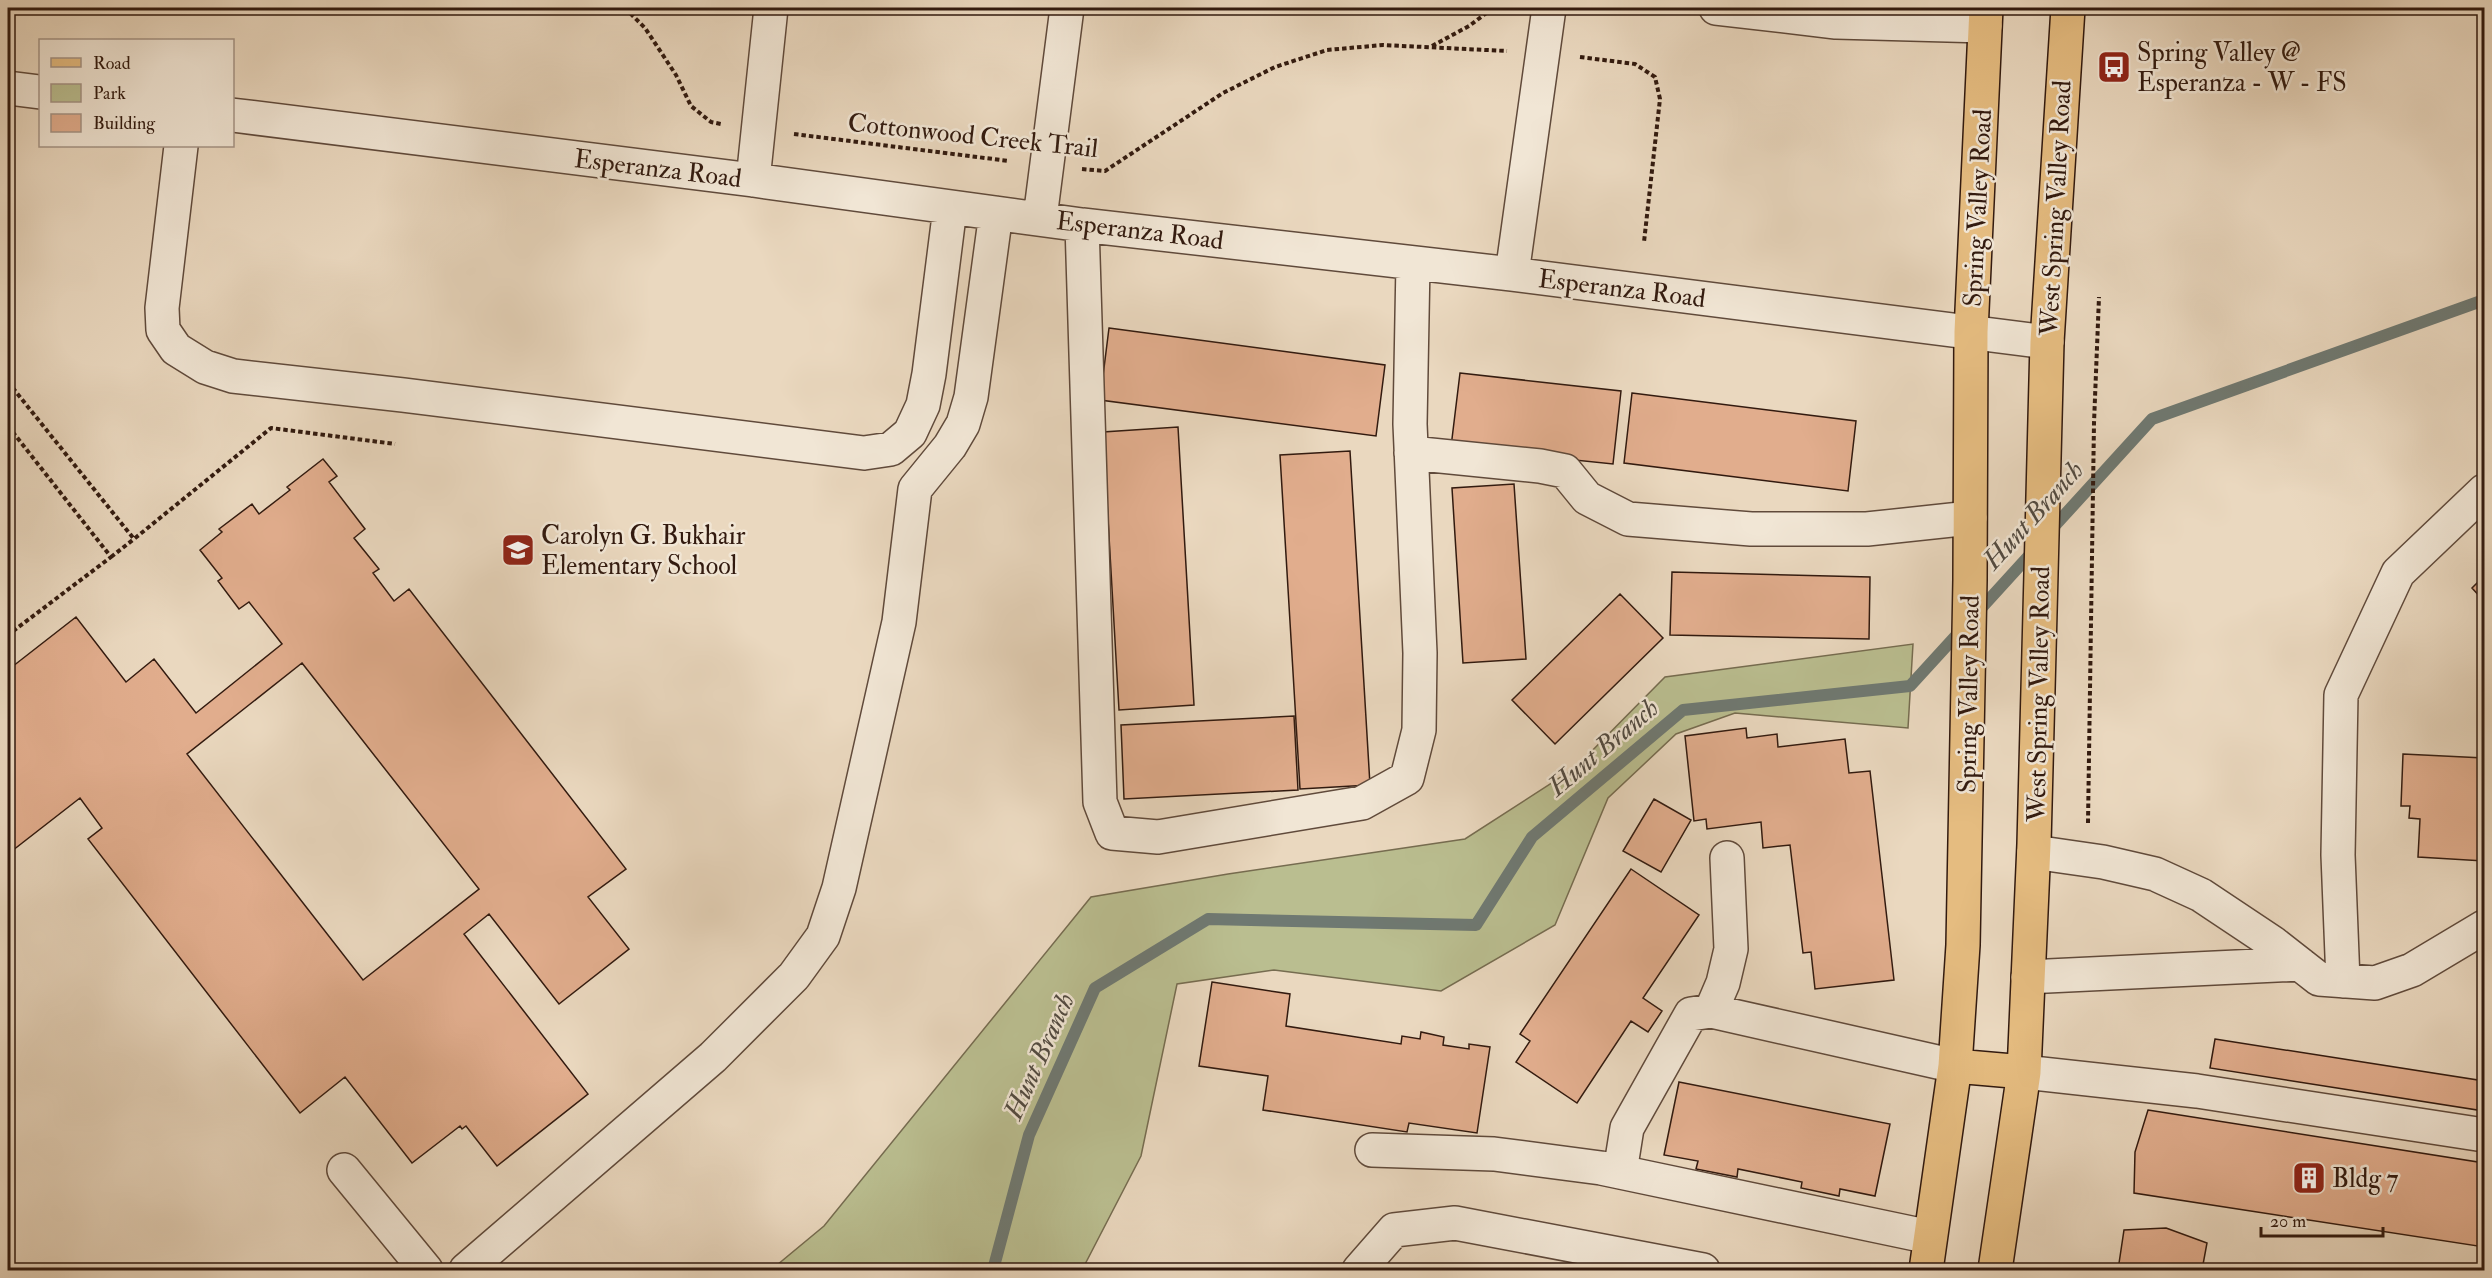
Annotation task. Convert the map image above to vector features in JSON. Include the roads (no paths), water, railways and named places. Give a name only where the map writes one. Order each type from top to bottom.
[{"type":"main road","name":"West Spring Valley Road","points":[[1995,1270],[2024,1072],[2034,852],[2047,342],[2068,8]]},
{"type":"main road","name":"Spring Valley Road","points":[[1926,1270],[1955,1066],[1963,945],[1970,580],[1971,332],[1986,17]]},
{"type":"main road","points":[[1955,1066],[2024,1072]]},
{"type":"street","points":[[753,180],[771,8]]},
{"type":"street","points":[[1040,218],[1067,8]]},
{"type":"street","points":[[1512,274],[1549,8]]},
{"type":"street","points":[[1716,8],[1837,15],[1986,17]]},
{"type":"street","points":[[8,88],[39,92]]},
{"type":"street","name":"Esperanza Road","points":[[234,115],[753,180],[1082,225],[1512,274],[2047,342]]},
{"type":"street","points":[[181,147],[162,308],[163,330],[176,349],[205,367],[233,376],[864,453],[891,449],[904,439],[910,433],[923,405],[950,207]]},
{"type":"street","points":[[466,1270],[713,1057],[794,976],[823,936],[839,888],[899,622],[915,489],[950,446],[963,424],[969,406],[996,213]]},
{"type":"street","points":[[1082,225],[1101,802],[1112,833],[1158,837],[1362,802],[1407,778],[1419,730],[1420,653],[1410,424],[1413,263]]},
{"type":"street","points":[[864,453],[897,471],[915,489]]},
{"type":"street","points":[[1412,453],[1540,466],[1565,471],[1587,498],[1628,519],[1751,528],[1867,529],[1970,518]]},
{"type":"street","points":[[2343,981],[2338,855],[2341,695],[2398,573],[2484,491]]},
{"type":"street","points":[[2034,852],[2155,874],[2201,895],[2319,979],[2375,983],[2412,970],[2484,927]]},
{"type":"street","points":[[1711,1011],[1723,983],[1731,949],[1727,858]]},
{"type":"street","points":[[2028,977],[2300,964]]},
{"type":"street","points":[[1620,1172],[1627,1128],[1691,1014],[1711,1011],[1955,1066]]},
{"type":"street","points":[[2024,1072],[2197,1091],[2484,1136]]},
{"type":"street","points":[[1372,1150],[1494,1154],[1620,1172],[1930,1237]]},
{"type":"street","points":[[344,1170],[426,1270]]},
{"type":"street","points":[[1359,1270],[1394,1230],[1455,1223],[1696,1270]]},
{"type":"waterway","name":"Hunt Branch","points":[[2049,532],[2152,419],[2484,300]]},
{"type":"waterway","name":"Hunt Branch","points":[[1975,615],[2036,548]]},
{"type":"waterway","name":"Hunt Branch","points":[[993,1270],[1029,1135],[1095,988],[1208,919],[1476,925],[1532,837],[1683,710],[1910,686],[1963,628]]},
{"type":"place","name":"Spring Valley @ Esperanza - W - FS","points":[[2114,67]]},
{"type":"place","name":"Carolyn G. Bukhair Elementary School","points":[[518,550]]},
{"type":"place","name":"Bldg 7","points":[[2309,1178]]}]
